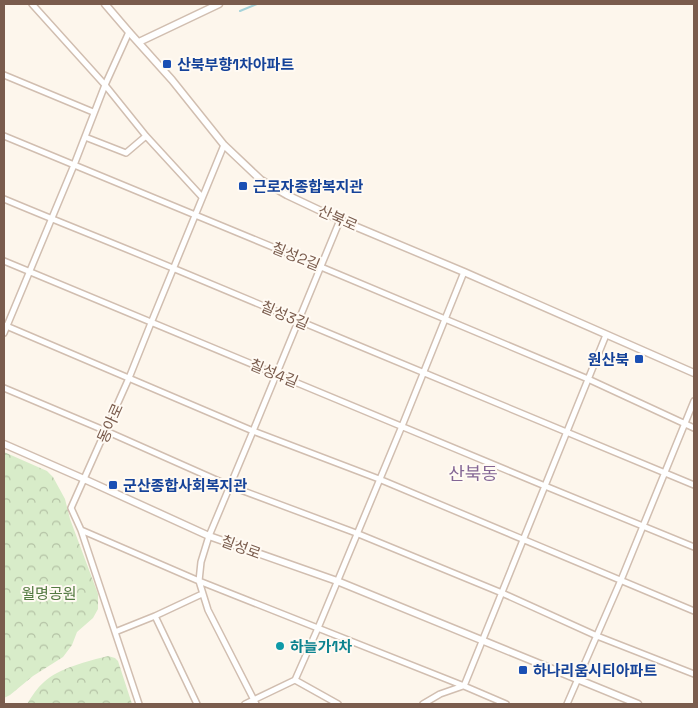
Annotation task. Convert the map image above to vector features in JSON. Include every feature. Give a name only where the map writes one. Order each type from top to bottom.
[{"type":"street","points":[[32,4],[105,85],[146,136],[202,197]]},
{"type":"street","name":"산북로","points":[[105,4],[172,80],[224,145],[261,180],[287,195],[340,220],[464,272],[694,374]]},
{"type":"street","points":[[139,42],[219,4]]},
{"type":"street","points":[[4,333],[5,325],[30,271],[74,165],[93,112],[129,32]]},
{"type":"street","points":[[4,75],[93,112]]},
{"type":"street","name":"칠성2길","points":[[4,136],[321,266],[588,379],[694,428]]},
{"type":"street","points":[[85,137],[126,153],[146,136]]},
{"type":"street","name":"동아로","points":[[139,704],[72,508],[129,378],[224,145]]},
{"type":"street","name":"칠성3길","points":[[4,199],[694,485]]},
{"type":"street","points":[[255,702],[208,610],[199,581],[201,562],[209,536],[340,220]]},
{"type":"street","name":"칠성4길","points":[[4,261],[694,547]]},
{"type":"street","points":[[245,704],[255,702],[294,680],[318,628],[464,272]]},
{"type":"street","points":[[5,325],[253,431],[379,479],[694,612]]},
{"type":"street","points":[[423,704],[440,694],[464,686],[606,335]]},
{"type":"street","points":[[4,388],[230,486],[356,533],[502,593],[597,636],[694,674]]},
{"type":"street","points":[[567,704],[694,401]]},
{"type":"street","name":"칠성로","points":[[4,444],[209,536],[337,581],[638,704]]},
{"type":"street","points":[[81,530],[199,581],[506,704]]},
{"type":"street","points":[[115,632],[202,594]]},
{"type":"street","points":[[155,616],[197,704]]},
{"type":"street","points":[[294,680],[338,704]]},
{"type":"green space","name":"월명공원","points":[[4,452],[47,471],[53,477],[65,499],[70,519],[98,594],[98,609],[93,618],[77,632],[72,645],[63,657],[33,676],[4,698]]},
{"type":"green space","points":[[108,656],[118,661],[132,704],[27,704],[41,684],[50,677],[74,666]]},
{"type":"waterway","points":[[240,11],[257,4]]},
{"type":"place","name":"산북부향1차아파트","points":[[167,64]]},
{"type":"place","name":"근로자종합복지관","points":[[243,186]]},
{"type":"place","name":"원산북","points":[[639,359]]},
{"type":"place","name":"군산종합사회복지관","points":[[113,485]]},
{"type":"place","name":"하늘가1차","points":[[280,646]]},
{"type":"place","name":"하나리움시티아파트","points":[[523,670]]},
{"type":"district","name":"산북동","points":[[473,473]]}]
